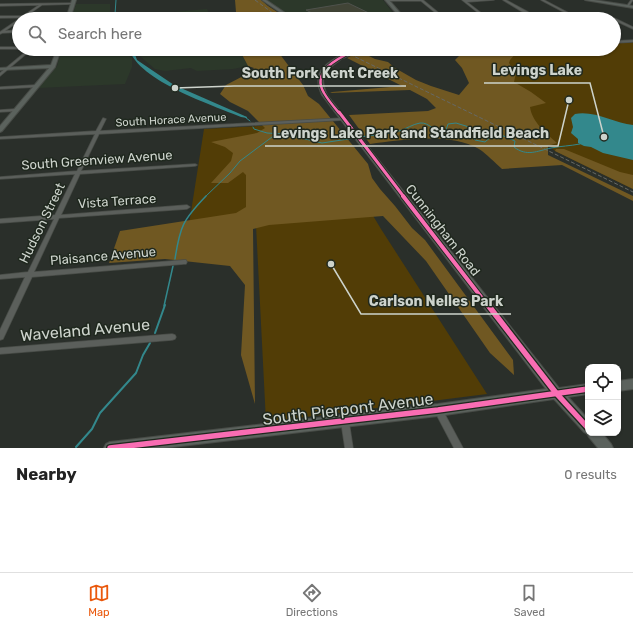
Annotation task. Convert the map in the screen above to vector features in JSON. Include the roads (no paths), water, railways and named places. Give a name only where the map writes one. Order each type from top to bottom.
[{"type":"street","points":[[0,4],[7,0]]},
{"type":"street","points":[[264,0],[282,12]]},
{"type":"street","points":[[387,1],[422,0],[437,12]]},
{"type":"street","points":[[463,0],[493,0]]},
{"type":"street","points":[[463,0],[479,12]]},
{"type":"street","points":[[504,0],[524,12]]},
{"type":"street","points":[[542,0],[565,12]]},
{"type":"street","points":[[587,0],[633,7]]},
{"type":"street","points":[[627,6],[632,0]]},
{"type":"street","points":[[387,1],[396,12]]},
{"type":"street","points":[[0,4],[74,2],[70,12]]},
{"type":"street","points":[[538,2],[546,2]]},
{"type":"street","points":[[30,12],[41,4]]},
{"type":"street","points":[[0,17],[12,18]]},
{"type":"street","points":[[621,23],[633,28]]},
{"type":"street","points":[[0,32],[12,25]]},
{"type":"street","points":[[0,32],[12,32]]},
{"type":"street","points":[[622,41],[633,41]]},
{"type":"street","points":[[0,48],[12,48]]},
{"type":"street","points":[[0,76],[7,68],[22,56]]},
{"type":"street","points":[[0,130],[15,110],[53,66],[57,56]]},
{"type":"street","name":"Cunningham Road","points":[[343,56],[325,68],[322,74],[320,82],[325,95],[556,393],[585,425]]},
{"type":"street","points":[[0,69],[53,66]]},
{"type":"street","points":[[0,88],[35,86]]},
{"type":"street","points":[[0,111],[15,110]]},
{"type":"street","name":"Hudson Street","points":[[0,337],[104,119]]},
{"type":"street","name":"South Horace Avenue","points":[[0,138],[344,119]]},
{"type":"street","name":"South Greenview Avenue","points":[[0,178],[195,165]]},
{"type":"street","name":"Vista Terrace","points":[[0,221],[187,207]]},
{"type":"street","name":"Plaisance Avenue","points":[[0,276],[184,262]]},
{"type":"street","name":"Waveland Avenue","points":[[0,351],[172,337]]},
{"type":"street","points":[[621,386],[633,384]]},
{"type":"street","name":"South Pierpont Avenue","points":[[110,448],[345,422],[585,389]]},
{"type":"street","points":[[438,410],[459,448]]},
{"type":"street","points":[[345,422],[349,448]]},
{"type":"street","points":[[596,436],[607,448]]},
{"type":"water","points":[[132,56],[136,56],[137,60],[174,85],[247,118],[195,99],[161,81],[135,61]]},
{"type":"water","points":[[582,113],[597,115],[633,125],[633,160],[603,153],[578,143],[578,139],[571,133],[573,127],[571,118],[575,114]]},
{"type":"waterway","points":[[115,12],[116,0]]},
{"type":"waterway","points":[[245,117],[250,121]]},
{"type":"waterway","points":[[359,137],[394,132],[420,123],[442,131],[446,130],[448,124],[456,123],[469,127],[471,132],[470,135],[475,140],[485,142],[493,135],[499,134],[515,141],[514,147],[528,153],[555,147],[580,144]]},
{"type":"waterway","points":[[253,127],[254,129],[267,133],[284,134],[322,143],[355,138]]},
{"type":"waterway","points":[[206,196],[240,161],[276,134]]},
{"type":"waterway","points":[[175,259],[184,224],[192,211],[206,196]]},
{"type":"waterway","points":[[164,306],[173,266]]},
{"type":"waterway","points":[[155,333],[165,305]]},
{"type":"waterway","points":[[76,447],[92,429],[100,413],[136,373],[143,355],[150,343]]},
{"type":"railway","points":[[255,0],[271,12]]},
{"type":"railway","points":[[353,56],[633,192]]},
{"type":"place","name":"South Fork Kent Creek","points":[[175,88]]},
{"type":"place","name":"Levings Lake Park and Standfield Beach","points":[[569,100]]},
{"type":"place","name":"Levings Lake","points":[[604,137]]},
{"type":"place","name":"Carlson Nelles Park","points":[[331,264]]}]
